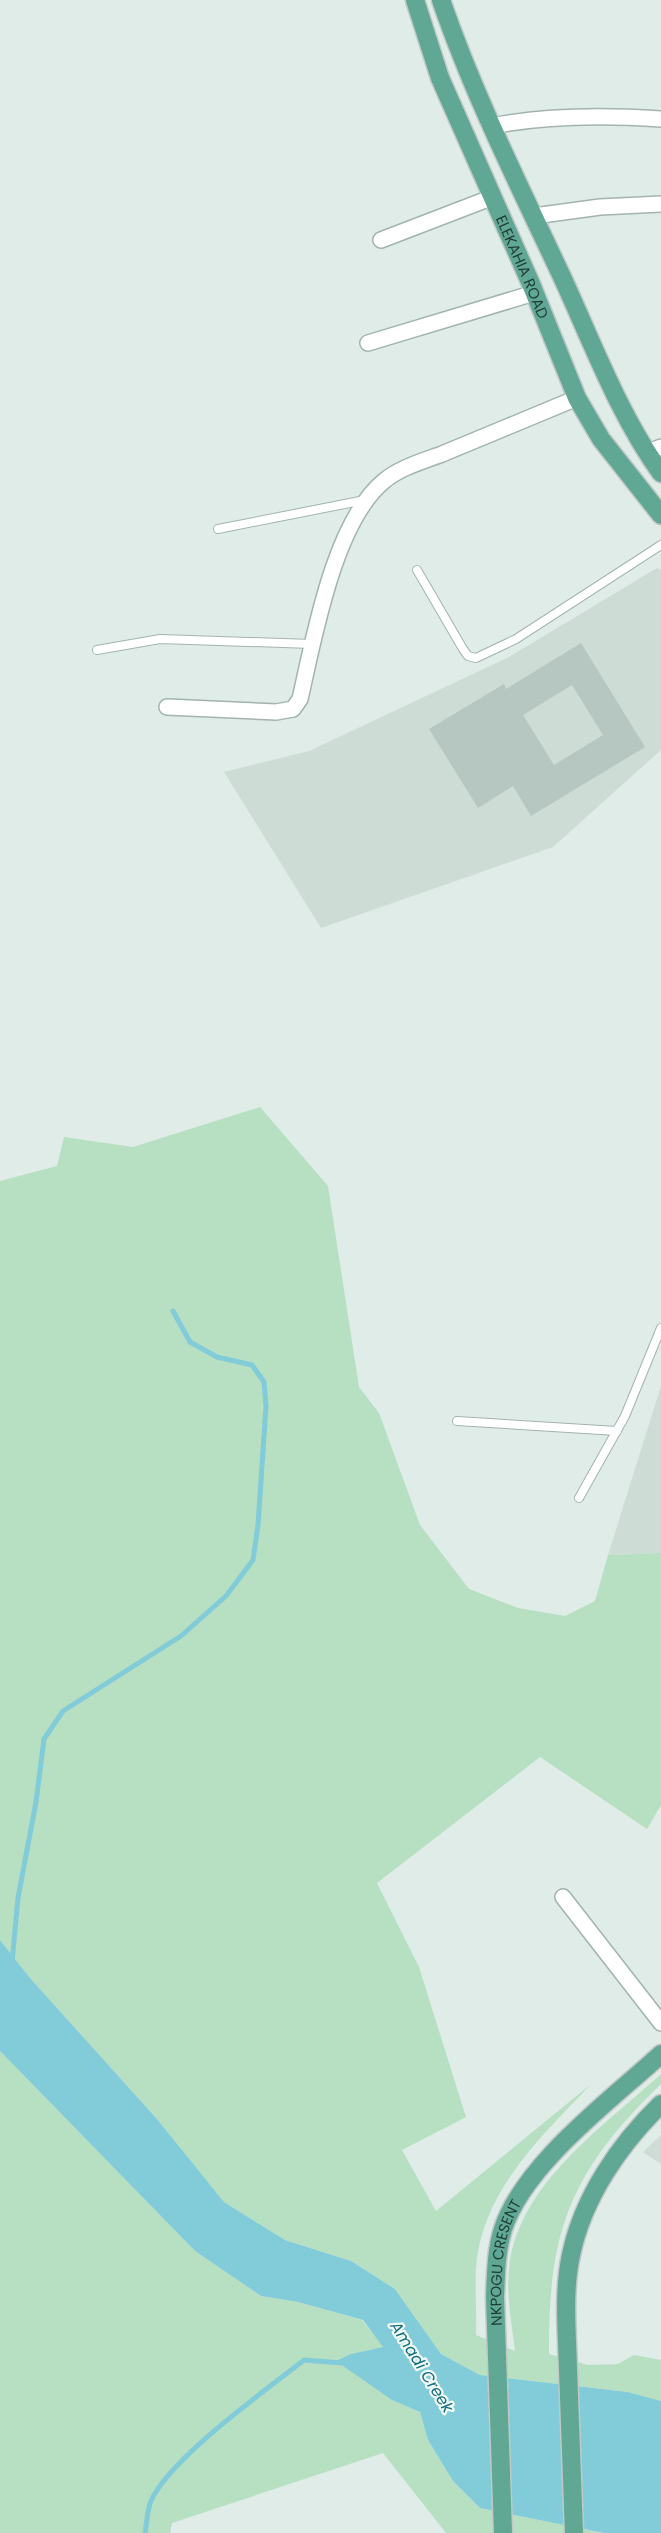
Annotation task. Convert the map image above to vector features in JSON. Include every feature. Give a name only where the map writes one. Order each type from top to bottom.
[{"type":"main road","name":"ELEKAHIA ROAD","points":[[415,0],[440,78],[493,197],[577,398],[601,439],[661,515]]},
{"type":"main road","name":"ELEKAHIA ROAD","points":[[441,0],[460,58],[534,216],[654,450],[661,473]]},
{"type":"main road","name":"NKPOGU CRESENT","points":[[503,2533],[495,2297],[497,2257],[504,2228],[530,2179],[561,2146],[661,2054]]},
{"type":"main road","points":[[574,2533],[566,2306],[571,2256],[594,2194],[620,2150],[661,2104]]},
{"type":"street","points":[[492,126],[522,120],[565,118],[626,116],[661,119]]},
{"type":"street","points":[[381,240],[493,197]]},
{"type":"street","points":[[534,216],[590,208],[661,204]]},
{"type":"street","points":[[368,343],[534,293]]},
{"type":"street","points":[[167,707],[276,712],[292,709],[300,699],[323,596],[351,526],[365,500],[385,479],[414,465],[577,398]]},
{"type":"street","points":[[563,1897],[661,2023]]},
{"type":"lane","points":[[218,529],[365,500]]},
{"type":"lane","points":[[417,570],[463,650],[468,656],[476,658],[516,639],[661,545]]},
{"type":"lane","points":[[97,650],[160,639],[312,644]]},
{"type":"lane","points":[[579,1498],[617,1431],[661,1328]]},
{"type":"lane","points":[[457,1421],[617,1431]]},
{"type":"shaded area","points":[[657,568],[661,570],[661,750],[553,847],[321,928],[224,772],[309,751],[509,657]]},
{"type":"shaded area","points":[[661,1386],[661,1553],[608,1555]]},
{"type":"shaded area","points":[[661,2135],[661,2164],[643,2152]]},
{"type":"green space","points":[[260,1107],[328,1186],[359,1387],[379,1413],[420,1525],[469,1589],[518,1608],[565,1616],[595,1601],[608,1555],[661,1553],[661,1805],[647,1829],[540,1757],[377,1883],[419,1967],[466,2117],[402,2150],[436,2211],[590,2085],[520,2163],[492,2208],[477,2258],[476,2335],[515,2351],[508,2279],[515,2239],[528,2211],[545,2184],[566,2160],[661,2074],[661,2084],[630,2115],[605,2145],[571,2205],[560,2237],[553,2272],[549,2354],[588,2365],[618,2364],[634,2355],[661,2360],[661,2401],[628,2392],[480,2375],[441,2354],[395,2289],[351,2261],[285,2240],[224,2202],[157,2119],[30,1978],[0,1940],[0,1181],[57,1166],[64,1137],[133,1147]]},
{"type":"green space","points":[[0,2051],[195,2251],[261,2296],[298,2302],[362,2320],[384,2347],[351,2354],[392,2400],[420,2412],[428,2440],[453,2481],[480,2508],[604,2533],[446,2533],[383,2453],[172,2523],[170,2533],[0,2533]]},
{"type":"water","name":"Amadi Creek","points":[[0,1940],[30,1978],[157,2119],[224,2202],[285,2240],[351,2261],[395,2289],[441,2354],[480,2375],[628,2392],[661,2401],[661,2533],[604,2533],[480,2508],[453,2481],[428,2440],[420,2412],[392,2400],[336,2361],[351,2354],[383,2347],[363,2320],[298,2302],[261,2296],[195,2251],[0,2051]]},
{"type":"building","points":[[581,643],[645,747],[531,816],[513,786],[478,808],[429,729],[504,684],[506,689]],"holes":[[[572,685],[603,735],[554,765],[523,715]]]},
{"type":"waterway","points":[[12,1962],[18,1898],[36,1802],[44,1739],[63,1711],[181,1636],[226,1596],[253,1560],[258,1525],[266,1406],[264,1382],[252,1365],[217,1357],[190,1342],[173,1311]]},
{"type":"waterway","points":[[145,2533],[151,2501],[161,2484],[177,2465],[220,2426],[304,2360],[342,2363]]}]
